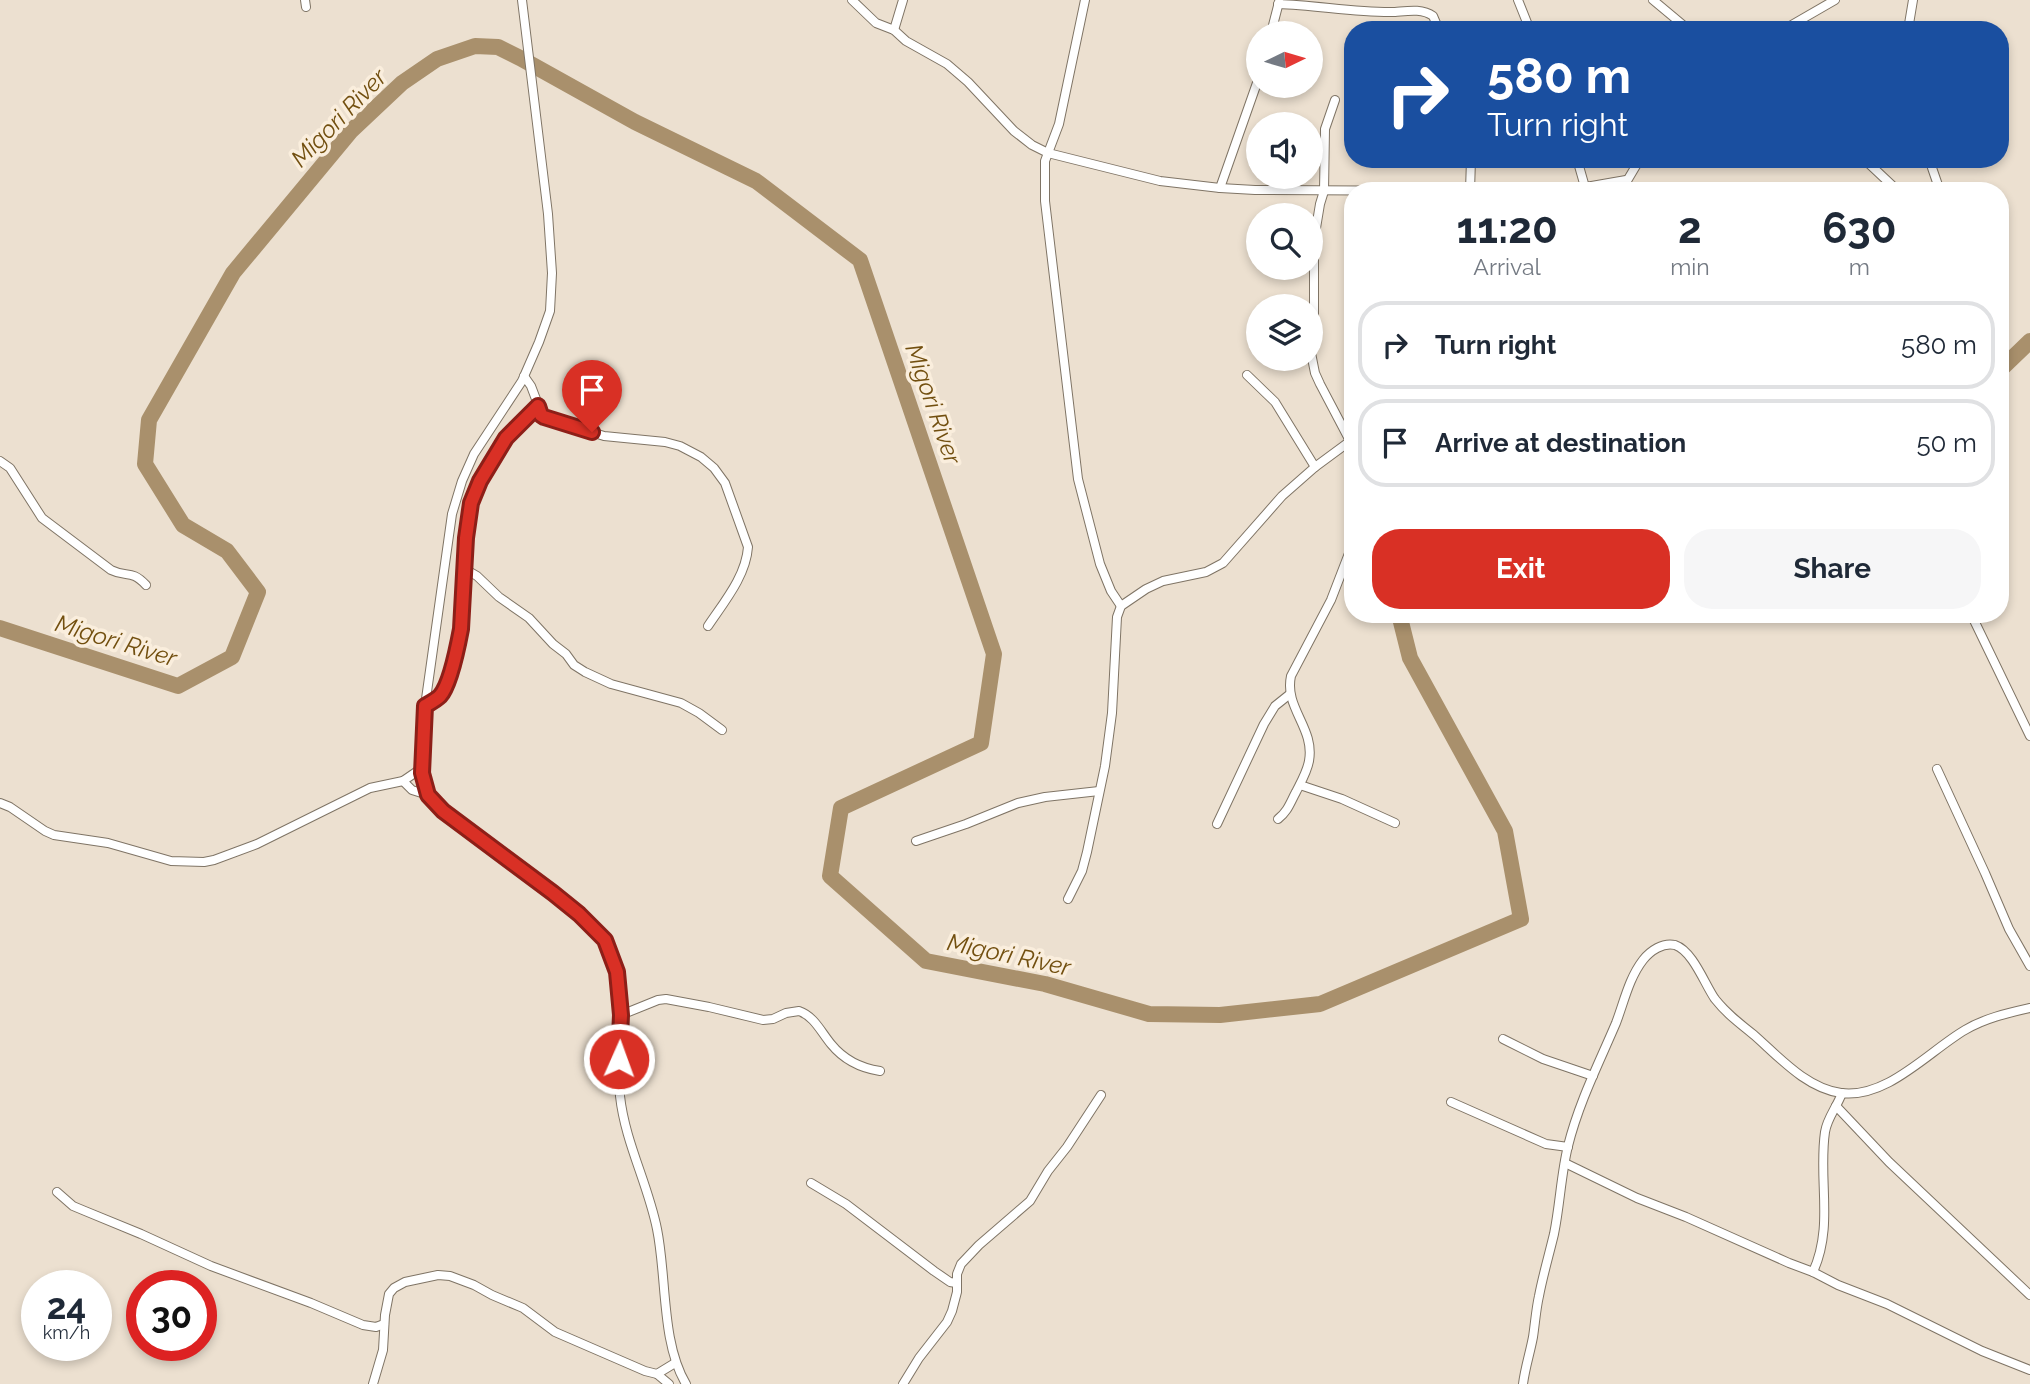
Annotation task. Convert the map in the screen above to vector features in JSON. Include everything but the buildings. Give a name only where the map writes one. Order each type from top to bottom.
[{"type":"street","points":[[428,795],[422,768],[425,706],[452,514],[474,454],[524,376],[550,311],[552,273],[548,214],[522,0]]},
{"type":"street","points":[[852,0],[876,23],[894,30],[906,41],[947,64],[968,82],[1014,131],[1048,153],[1160,181],[1255,190],[1344,191]]},
{"type":"street","points":[[894,30],[903,0]]},
{"type":"street","points":[[1085,0],[1059,124],[1045,161],[1048,228],[1078,479],[1100,564],[1111,591],[1121,606]]},
{"type":"street","points":[[1518,0],[1526,21]]},
{"type":"street","points":[[1653,0],[1678,21]]},
{"type":"street","points":[[1799,21],[1835,0]]},
{"type":"street","points":[[1910,21],[1913,0]]},
{"type":"street","points":[[1274,21],[1279,2],[1352,11],[1421,11],[1428,12],[1435,21]]},
{"type":"street","points":[[1220,188],[1252,98]]},
{"type":"street","points":[[1335,100],[1325,129],[1324,191],[1314,240],[1311,353],[1315,373],[1344,427]]},
{"type":"street","points":[[1614,182],[1626,180],[1634,168]]},
{"type":"street","points":[[1874,168],[1888,182]]},
{"type":"street","points":[[1247,375],[1275,402],[1315,467]]},
{"type":"street","points":[[524,376],[544,417],[604,436],[652,440],[680,446],[701,457],[714,468],[728,491],[748,547],[748,556],[734,586],[708,625]]},
{"type":"street","points":[[425,706],[441,695],[461,629],[468,513],[480,481],[506,438],[538,406]]},
{"type":"street","points":[[1068,899],[1082,871],[1099,791],[1112,713],[1116,626],[1121,606],[1163,581],[1206,572],[1223,564],[1272,506],[1344,445]]},
{"type":"street","points":[[0,461],[10,468],[36,510],[48,523],[115,572],[129,573],[146,585]]},
{"type":"street","points":[[1278,819],[1288,810],[1309,765],[1309,739],[1290,694],[1291,676],[1331,600],[1344,567]]},
{"type":"street","points":[[465,569],[529,618],[574,665],[585,672],[611,684],[681,703],[722,730]]},
{"type":"street","points":[[1975,623],[2030,736]]},
{"type":"street","points":[[1217,824],[1264,724],[1275,706],[1290,694]]},
{"type":"street","points":[[0,803],[54,835],[108,843],[171,861],[204,862],[257,844],[370,788],[402,781],[422,768]]},
{"type":"street","points":[[1937,769],[2009,929],[2030,966]]},
{"type":"street","points":[[402,781],[412,790],[428,795],[454,821],[553,893],[605,940],[617,972],[621,1015],[619,1077],[623,1116],[657,1228],[671,1348],[686,1384]]},
{"type":"street","points":[[1300,785],[1342,799],[1395,823]]},
{"type":"street","points":[[916,841],[1018,803],[1099,791]]},
{"type":"street","points":[[1523,1384],[1538,1297],[1557,1218],[1568,1147],[1580,1107],[1629,984],[1644,960],[1657,948],[1672,944],[1683,949],[1716,999],[1739,1023],[1804,1078],[1828,1090],[1842,1093],[1864,1091],[1885,1083],[1966,1029],[1984,1020],[2030,1008]]},
{"type":"street","points":[[621,1015],[666,999],[763,1020],[786,1013],[804,1012],[846,1059],[880,1072]]},
{"type":"street","points":[[1503,1039],[1544,1059],[1593,1076]]},
{"type":"street","points":[[1813,1272],[1820,1255],[1825,1211],[1825,1128],[1842,1093]]},
{"type":"street","points":[[903,1384],[947,1322],[955,1298],[957,1274],[968,1256],[1030,1201],[1101,1095]]},
{"type":"street","points":[[1451,1101],[1546,1144],[1568,1147]]},
{"type":"street","points":[[1836,1106],[1897,1170],[2030,1295]]},
{"type":"street","points":[[1565,1163],[1637,1198],[1813,1272],[2030,1370]]},
{"type":"street","points":[[811,1183],[846,1204],[933,1271],[956,1283]]},
{"type":"street","points":[[57,1192],[73,1206],[211,1266],[363,1325],[370,1327],[384,1324]]},
{"type":"street","points":[[373,1384],[383,1350],[388,1299],[394,1288],[405,1282],[431,1276],[450,1276],[467,1281],[523,1308],[555,1332],[634,1367],[657,1374],[669,1384]]},
{"type":"street","points":[[657,1374],[675,1363]]},
{"type":"waterway","name":"Migori River","points":[[0,628],[178,686],[232,657],[258,592],[227,551],[183,525],[145,464],[149,420],[233,273],[351,131],[402,83],[437,59],[475,46],[498,47],[635,122],[756,181],[860,260],[994,654],[981,743],[841,808],[830,876],[926,961],[1045,984],[1149,1014],[1220,1015],[1320,1004],[1521,919],[1505,831],[1410,658],[1401,623]]},
{"type":"waterway","name":"Migori River","points":[[2009,361],[2030,341]]},
{"type":"route","points":[[592,432],[544,417],[538,406],[506,438],[480,481],[468,513],[461,629],[446,685],[441,695],[425,706],[422,773],[428,795],[443,811],[553,893],[605,940],[617,972],[621,1015],[619,1059]]}]
